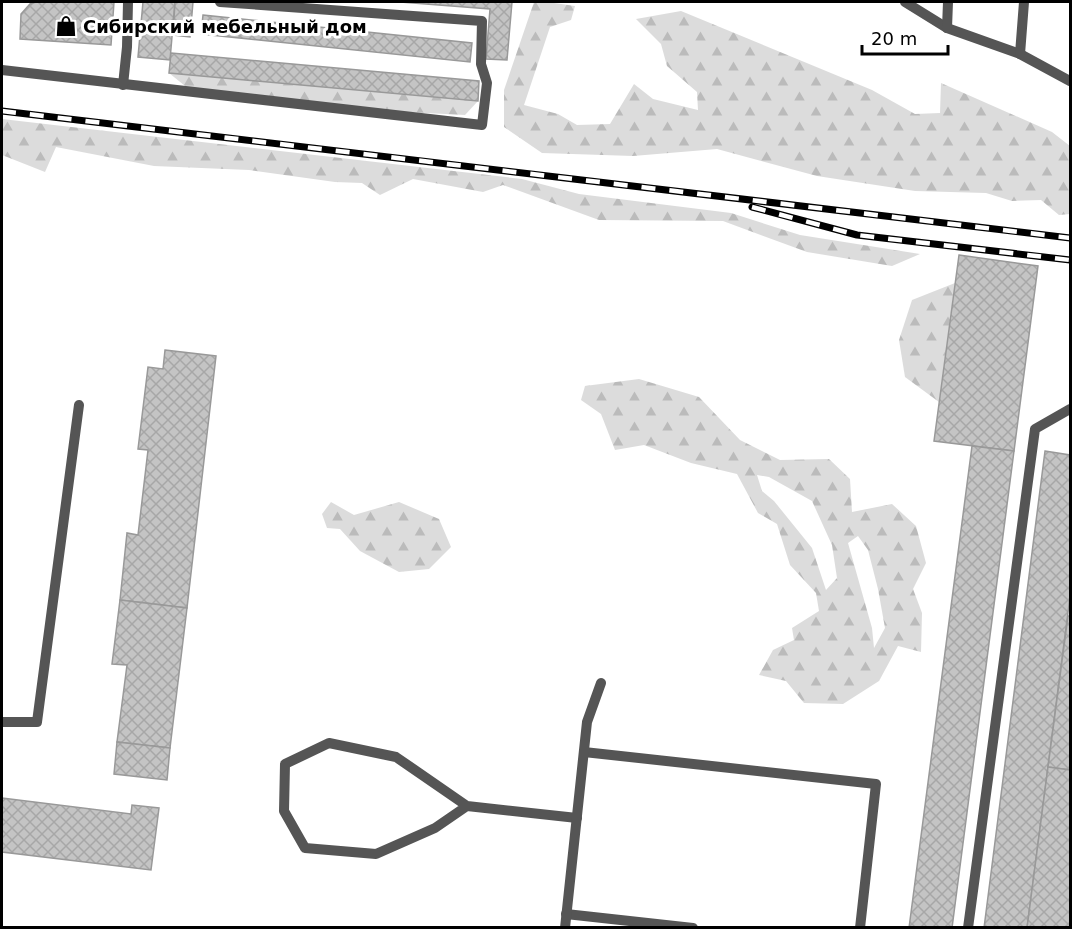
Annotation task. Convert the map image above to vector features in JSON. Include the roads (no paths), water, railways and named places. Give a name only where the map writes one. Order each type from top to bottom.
[{"type":"lane","points":[[123,85],[128,2]]},
{"type":"lane","points":[[2,70],[482,125],[487,83],[480,64],[482,21],[220,2]]},
{"type":"lane","points":[[905,2],[947,28],[1020,54],[1071,81]]},
{"type":"lane","points":[[947,28],[948,2]]},
{"type":"lane","points":[[1020,54],[1024,2]]},
{"type":"lane","points":[[2,722],[37,722],[79,405]]},
{"type":"lane","points":[[968,927],[1035,429],[1071,409]]},
{"type":"lane","points":[[565,927],[587,722],[602,683]]},
{"type":"lane","points":[[467,806],[435,828],[376,854],[305,848],[285,811],[285,764],[329,743],[396,757],[467,806],[577,818]]},
{"type":"lane","points":[[584,752],[876,784],[860,927]]},
{"type":"lane","points":[[566,914],[693,927]]},
{"type":"railway","points":[[2,111],[1070,238]]},
{"type":"railway","points":[[752,207],[857,235],[1070,260]]},
{"type":"place","name":"Сибирский мебельный дом","points":[[66,26]]}]
